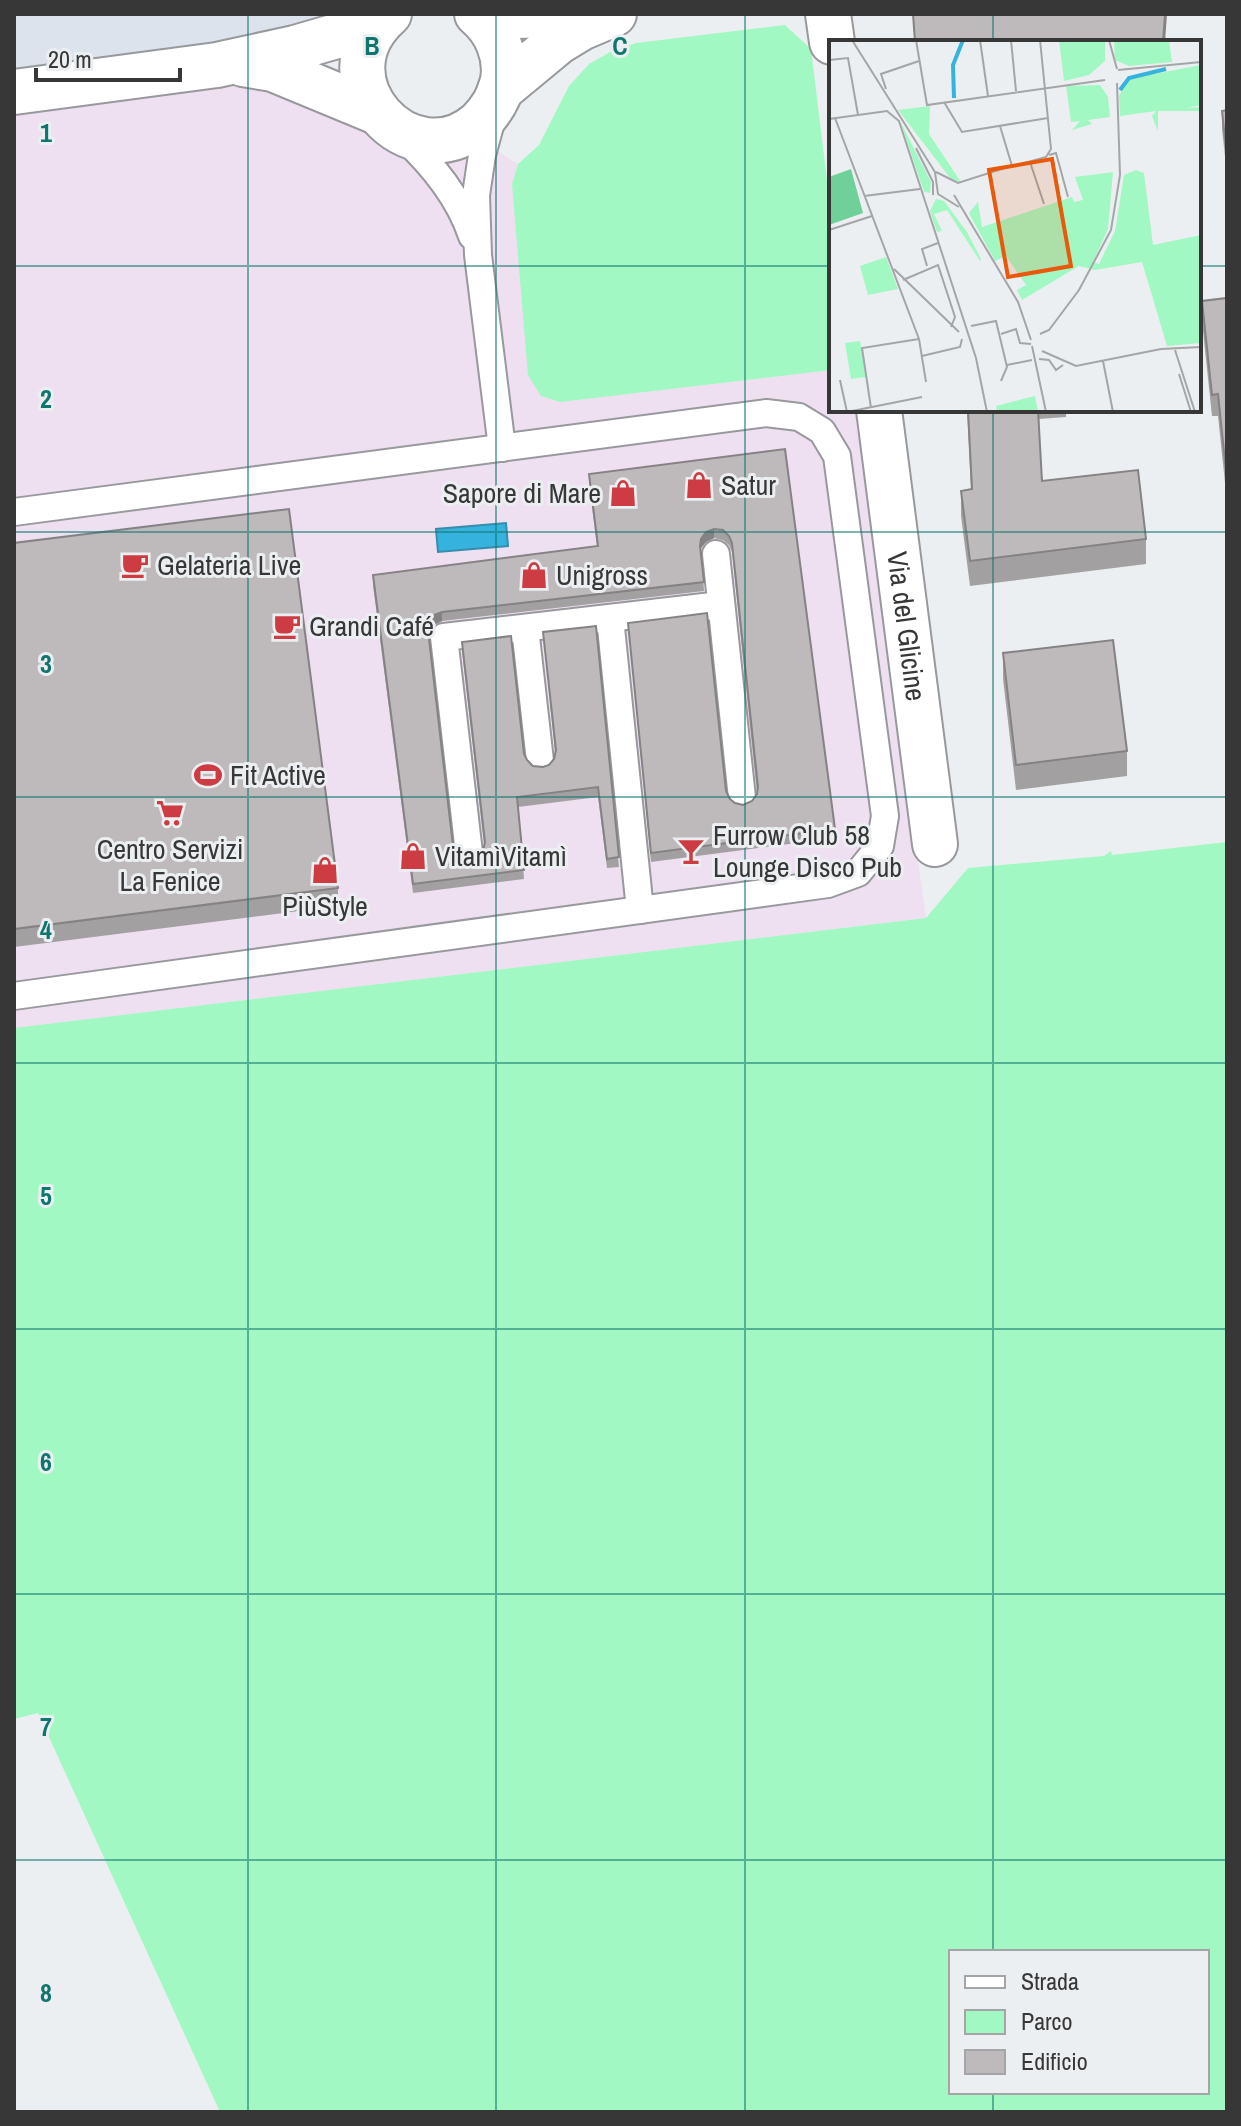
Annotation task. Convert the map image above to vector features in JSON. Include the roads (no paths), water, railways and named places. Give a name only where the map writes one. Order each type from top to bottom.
[{"type":"street","points":[[479,16],[587,14]]},
{"type":"street","points":[[498,96],[558,42],[614,14]]},
{"type":"street","points":[[828,14],[832,40]]},
{"type":"street","points":[[217,65],[247,64],[273,69],[386,120],[415,137],[447,138],[475,125],[491,110],[498,96],[504,68],[502,56],[495,35],[479,16]]},
{"type":"street","points":[[384,19],[367,45],[362,68],[366,92],[386,120]]},
{"type":"street","points":[[14,92],[217,65],[295,48],[384,19]]},
{"type":"street","name":"Via del Glicine","points":[[879,412],[935,844]]},
{"type":"lane","points":[[498,96],[482,155],[476,195],[478,255],[502,448]]},
{"type":"lane","points":[[386,120],[428,161],[450,190],[467,223],[478,255]]},
{"type":"lane","points":[[14,512],[766,413],[799,417],[822,431],[837,456],[885,816],[880,846],[858,873],[828,884],[14,996]]},
{"type":"lane","points":[[716,554],[742,798]]},
{"type":"lane","points":[[469,853],[444,637],[721,605]]},
{"type":"lane","points":[[610,618],[640,910]]},
{"type":"lane","points":[[525,628],[540,761]]},
{"type":"water","points":[[506,523],[508,546],[438,552],[436,529]]},
{"type":"place","name":"Satur","points":[[699,485]]},
{"type":"place","name":"Sapore di Mare","points":[[623,493]]},
{"type":"place","name":"Gelateria Live","points":[[135,565]]},
{"type":"place","name":"Unigross","points":[[534,575]]},
{"type":"place","name":"Grandi Café","points":[[287,626]]},
{"type":"place","name":"Fit Active","points":[[208,775]]},
{"type":"place","name":"Centro Servizi La Fenice","points":[[170,813]]},
{"type":"place","name":"Furrow Club 58 Lounge Disco Pub","points":[[691,851]]},
{"type":"place","name":"VitamìVitamì","points":[[413,856]]},
{"type":"place","name":"PiùStyle","points":[[325,870]]}]
